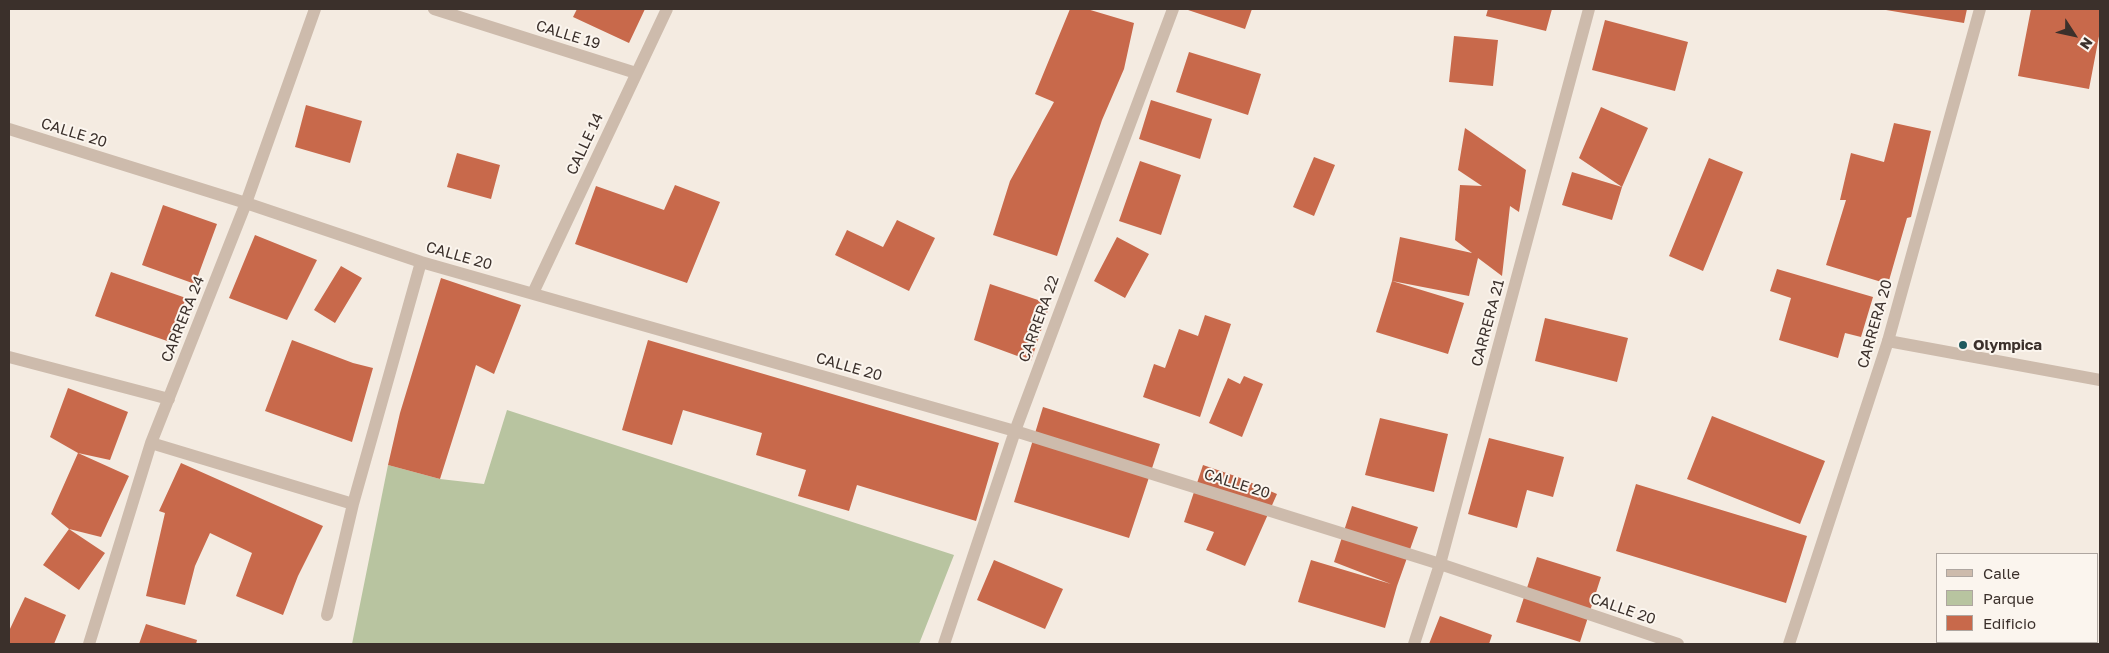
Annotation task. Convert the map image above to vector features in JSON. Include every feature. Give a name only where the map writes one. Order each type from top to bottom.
[{"type":"street","name":"CARRERA 24","points":[[89,644],[151,443],[246,203],[315,9]]},
{"type":"street","name":"CALLE 19","points":[[434,9],[636,73]]},
{"type":"street","name":"CALLE 14","points":[[533,293],[667,9]]},
{"type":"street","name":"CARRERA 22","points":[[944,644],[1015,431],[1173,9]]},
{"type":"street","name":"CARRERA 21","points":[[1414,644],[1440,564],[1590,9]]},
{"type":"street","name":"CARRERA 20","points":[[1789,644],[1888,341],[1980,9]]},
{"type":"street","name":"CALLE 20","points":[[9,129],[246,203],[421,262],[1015,431],[1440,564],[1678,644]]},
{"type":"street","points":[[327,615],[353,504],[421,262]]},
{"type":"street","points":[[1888,341],[2100,380]]},
{"type":"street","points":[[9,356],[169,398]]},
{"type":"street","points":[[151,443],[353,504]]},
{"type":"green space","points":[[507,410],[954,555],[919,644],[352,644],[388,465],[440,479],[484,484]]},
{"type":"building","points":[[577,9],[645,9],[629,43],[573,17]]},
{"type":"building","points":[[1070,9],[1087,9],[1134,23],[1124,69],[1102,120],[1057,256],[993,235],[1010,181],[1054,102],[1035,94]]},
{"type":"building","points":[[1185,9],[1252,9],[1245,29]]},
{"type":"building","points":[[1488,9],[1552,9],[1546,31],[1486,16]]},
{"type":"building","points":[[1886,9],[1967,9],[1964,23]]},
{"type":"building","points":[[2031,9],[2100,9],[2100,31],[2089,89],[2018,76]]},
{"type":"building","points":[[1605,20],[1688,42],[1675,91],[1592,70]]},
{"type":"building","points":[[1454,36],[1498,40],[1493,86],[1449,82]]},
{"type":"building","points":[[1189,52],[1261,74],[1248,115],[1176,92]]},
{"type":"building","points":[[1151,100],[1212,119],[1200,159],[1139,139]]},
{"type":"building","points":[[306,105],[362,121],[350,163],[295,147]]},
{"type":"building","points":[[1601,107],[1648,128],[1622,187],[1579,158]]},
{"type":"building","points":[[1894,123],[1931,131],[1911,217],[1907,218],[1888,284],[1826,265],[1846,200],[1840,200],[1851,153],[1884,162]]},
{"type":"building","points":[[1465,128],[1526,170],[1519,212],[1510,206],[1502,276],[1478,258],[1469,296],[1392,281],[1400,237],[1472,253],[1455,240],[1460,185],[1482,186],[1458,170]]},
{"type":"building","points":[[457,153],[500,165],[491,199],[447,187]]},
{"type":"building","points":[[1314,157],[1335,165],[1314,216],[1293,207]]},
{"type":"building","points":[[1709,158],[1743,172],[1703,271],[1669,256]]},
{"type":"building","points":[[1140,161],[1181,175],[1161,235],[1119,221]]},
{"type":"building","points":[[1572,172],[1622,187],[1612,220],[1562,205]]},
{"type":"building","points":[[675,185],[720,202],[687,283],[575,244],[596,186],[664,210]]},
{"type":"building","points":[[163,205],[217,224],[195,284],[142,265]]},
{"type":"building","points":[[897,220],[935,238],[909,291],[835,255],[847,230],[883,247]]},
{"type":"building","points":[[255,235],[317,260],[287,320],[229,298]]},
{"type":"building","points":[[1117,237],[1149,254],[1125,298],[1094,281]]},
{"type":"building","points":[[341,266],[362,278],[335,323],[314,310]]},
{"type":"building","points":[[1777,269],[1873,297],[1861,337],[1845,333],[1838,358],[1779,340],[1791,298],[1770,291]]},
{"type":"building","points":[[111,272],[186,298],[170,342],[95,316]]},
{"type":"building","points":[[441,278],[521,305],[494,374],[476,365],[440,479],[388,465],[400,413]]},
{"type":"building","points":[[1392,281],[1464,303],[1448,354],[1376,332]]},
{"type":"building","points":[[990,284],[1050,304],[1031,361],[974,340]]},
{"type":"building","points":[[1205,315],[1231,324],[1200,417],[1143,397],[1154,364],[1165,368],[1179,329],[1198,336]]},
{"type":"building","points":[[1545,318],[1628,338],[1617,382],[1535,361]]},
{"type":"building","points":[[292,340],[353,363],[373,368],[352,442],[265,411]]},
{"type":"building","points":[[648,340],[999,443],[976,521],[857,485],[849,511],[798,496],[806,470],[756,455],[762,433],[683,410],[672,445],[622,430]]},
{"type":"building","points":[[1244,376],[1263,384],[1242,437],[1209,423],[1228,378],[1240,384]]},
{"type":"building","points":[[68,388],[128,412],[110,460],[78,453],[50,437]]},
{"type":"building","points":[[1043,407],[1160,444],[1129,538],[1014,502]]},
{"type":"building","points":[[1712,416],[1825,461],[1800,524],[1687,479]]},
{"type":"building","points":[[1380,418],[1448,434],[1434,492],[1365,475]]},
{"type":"building","points":[[1489,438],[1564,457],[1553,497],[1527,490],[1517,528],[1468,514]]},
{"type":"building","points":[[78,453],[129,476],[101,537],[69,529],[51,514]]},
{"type":"building","points":[[181,463],[323,526],[298,576],[283,615],[236,596],[252,553],[210,533],[195,566],[185,605],[146,596],[165,513],[159,511]]},
{"type":"building","points":[[1203,465],[1238,477],[1277,494],[1245,566],[1206,550],[1214,532],[1184,522]]},
{"type":"building","points":[[1636,484],[1807,536],[1786,603],[1616,551]]},
{"type":"building","points":[[1352,506],[1418,527],[1397,586],[1385,628],[1298,602],[1311,560],[1391,584],[1334,562]]},
{"type":"building","points":[[69,529],[105,553],[79,590],[43,565]]},
{"type":"building","points":[[1537,557],[1601,577],[1580,642],[1516,622]]},
{"type":"building","points":[[994,560],[1063,589],[1045,629],[977,600]]},
{"type":"building","points":[[25,597],[66,615],[54,644],[9,644],[9,631]]},
{"type":"building","points":[[1440,616],[1492,635],[1489,644],[1429,644]]},
{"type":"building","points":[[146,624],[197,640],[196,644],[139,644]]},
{"type":"place","name":"Olympica","points":[[1963,345]]}]
